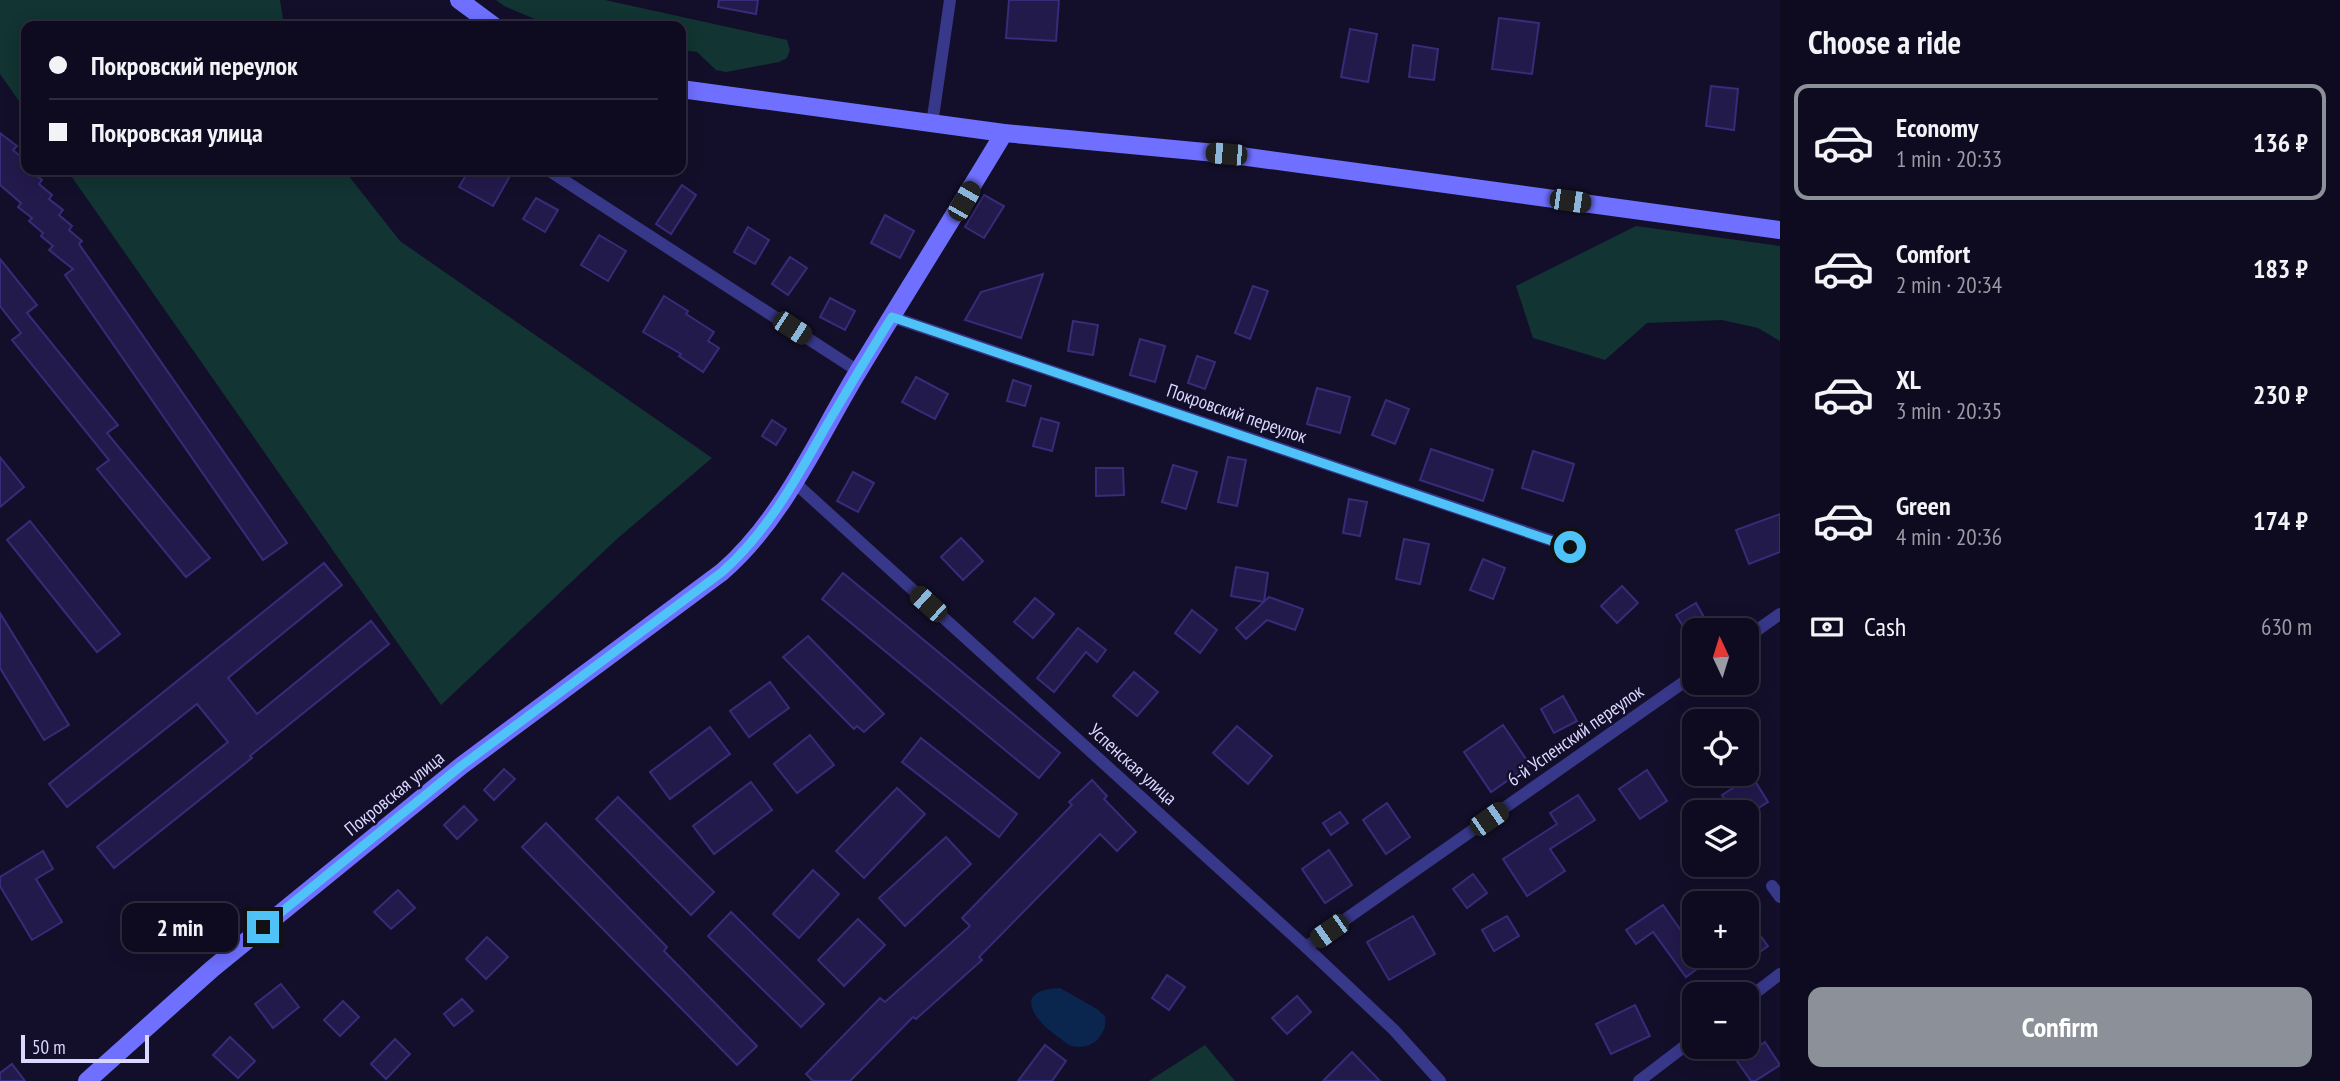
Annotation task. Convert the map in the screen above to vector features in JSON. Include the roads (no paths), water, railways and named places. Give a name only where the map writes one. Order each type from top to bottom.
[{"type":"street","points":[[459,0],[487,21]]},
{"type":"street","points":[[932,124],[950,0]]},
{"type":"street","points":[[686,90],[1004,133],[1226,154],[1780,230]]},
{"type":"street","name":"Покровская улица","points":[[87,1081],[212,969],[429,792],[742,555],[760,535],[794,482],[858,371],[1004,133]]},
{"type":"street","points":[[556,175],[858,371]]},
{"type":"street","name":"Покровский переулок","points":[[892,317],[1570,547]]},
{"type":"street","name":"Успенская улица","points":[[794,482],[1306,947],[1394,1030],[1440,1081]]},
{"type":"street","points":[[1759,629],[1780,614]]},
{"type":"street","name":"6-й Успенский переулок","points":[[1306,947],[1682,683]]},
{"type":"street","points":[[1759,990],[1780,974]]},
{"type":"street","points":[[1639,1081],[1682,1048]]},
{"type":"water","points":[[1060,988],[1105,1016],[1104,1029],[1092,1044],[1080,1047],[1068,1044],[1049,1030],[1035,1014],[1032,1000],[1036,994]]}]
